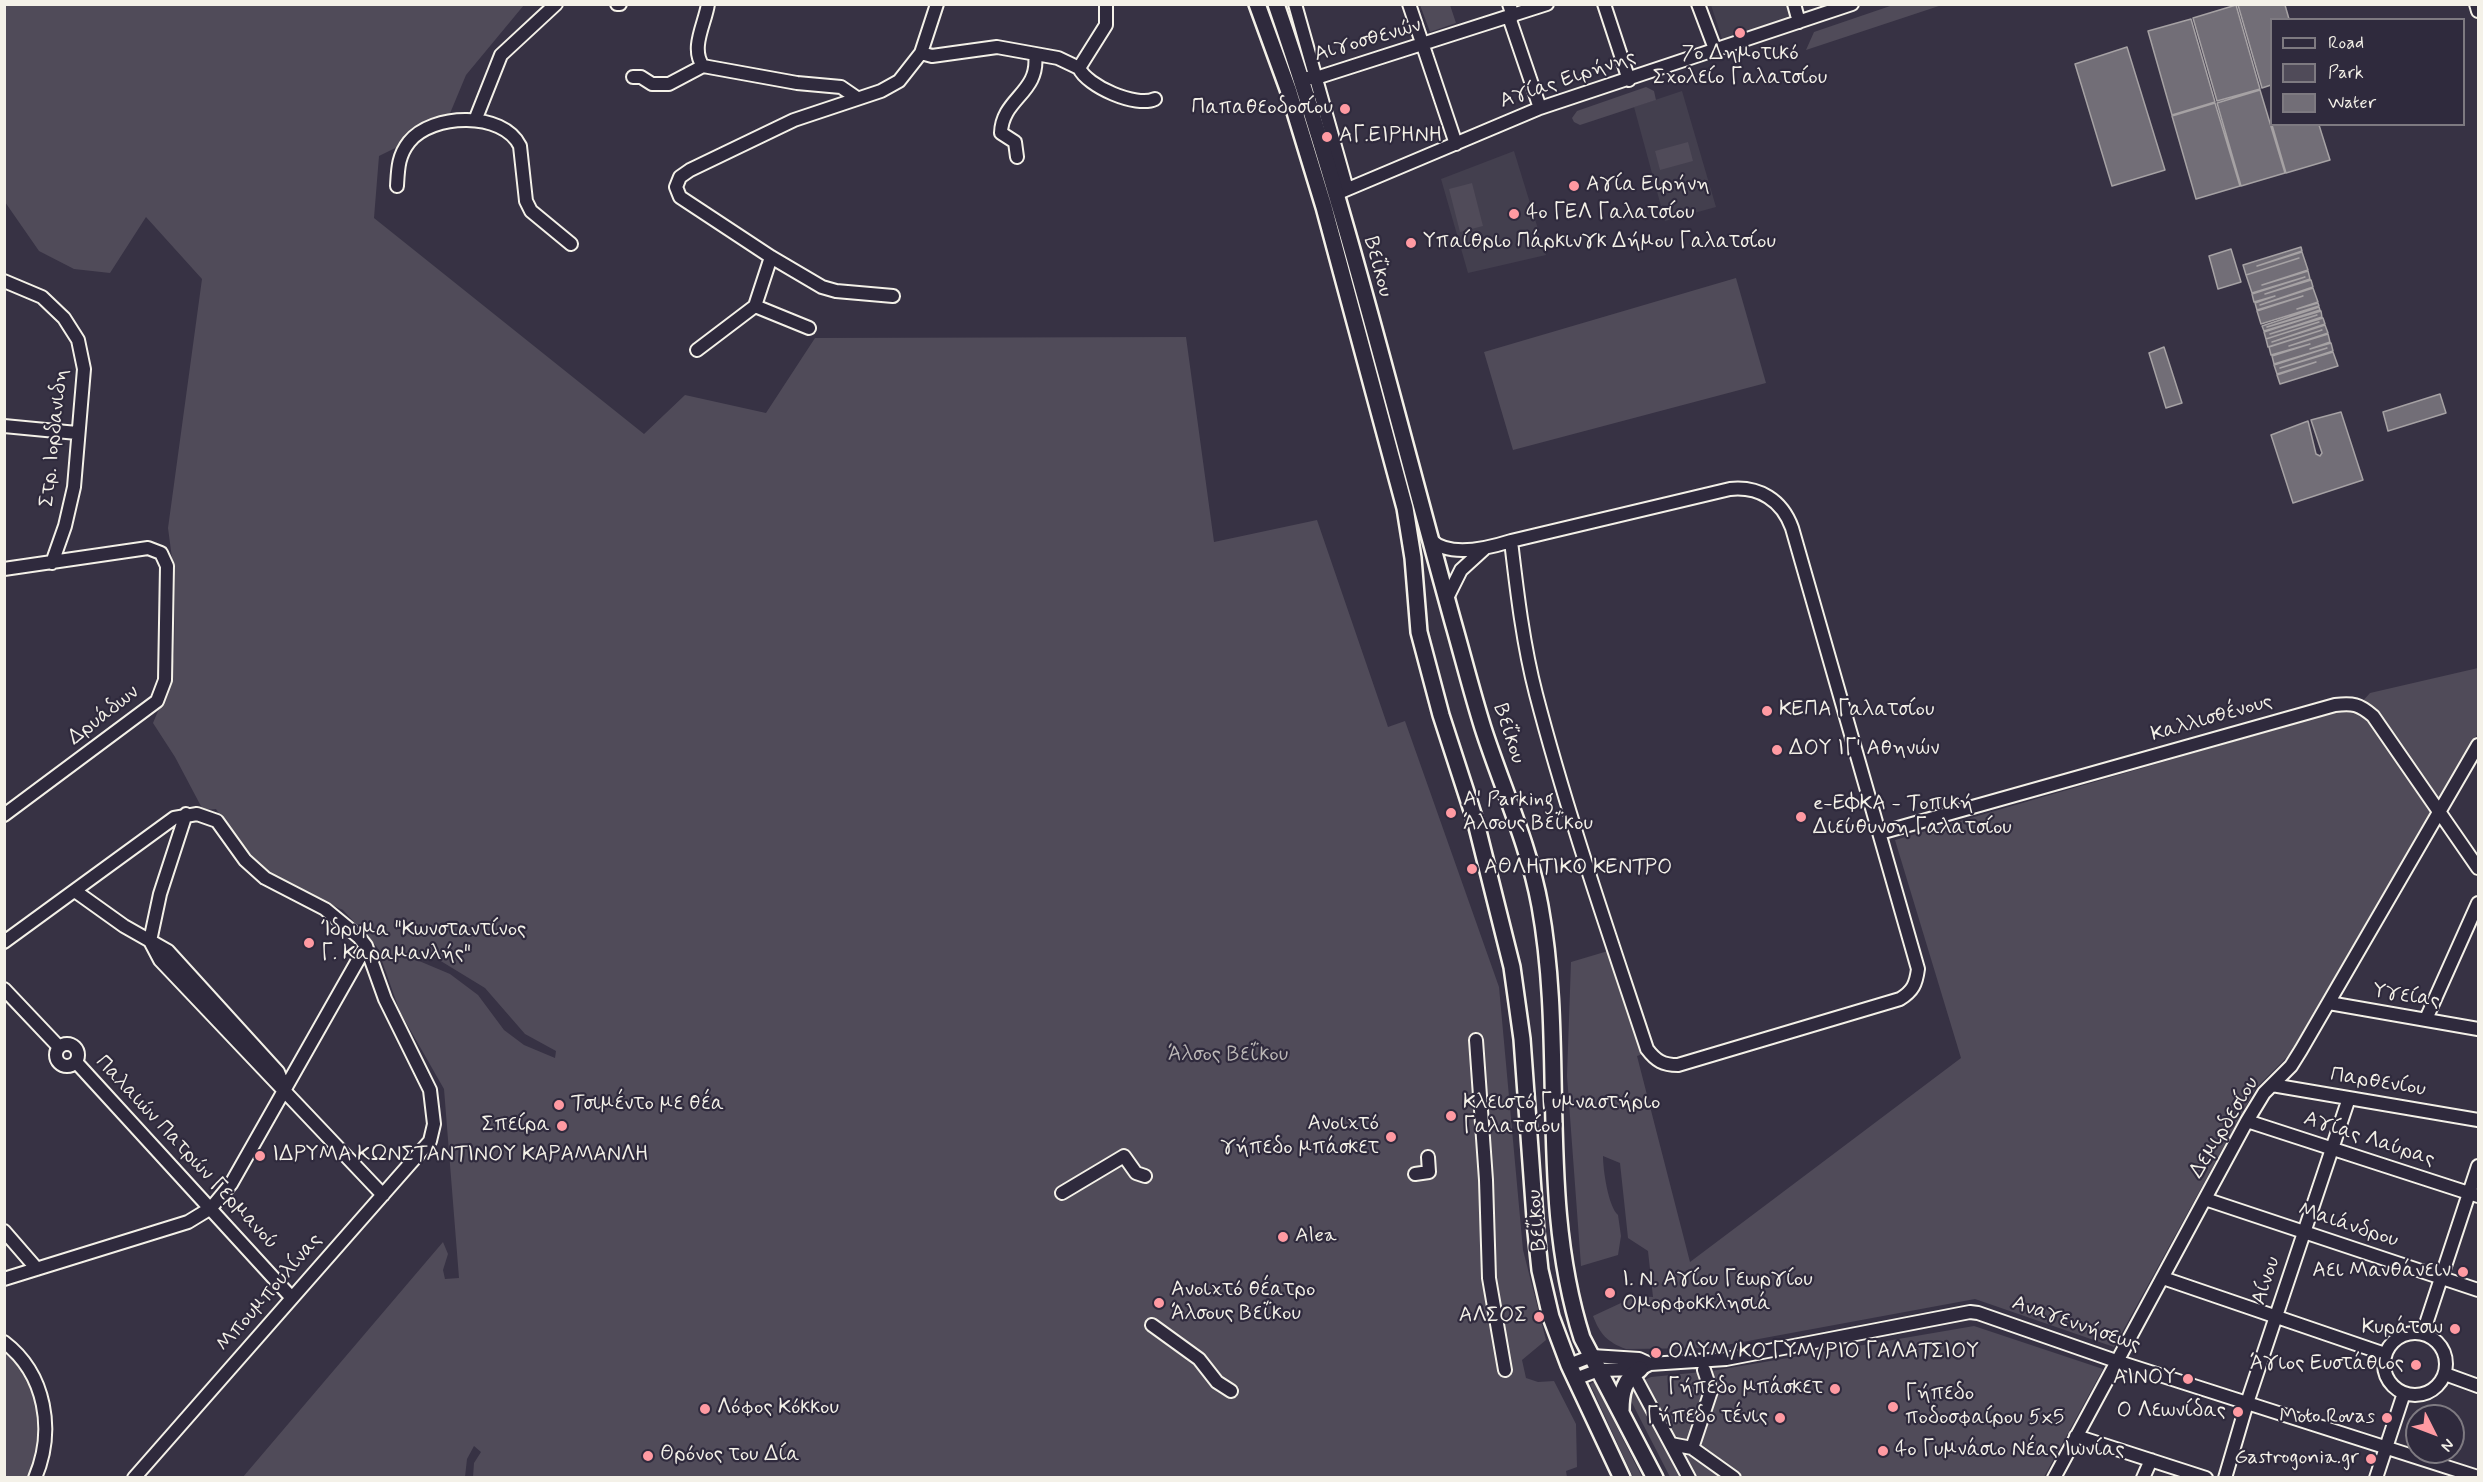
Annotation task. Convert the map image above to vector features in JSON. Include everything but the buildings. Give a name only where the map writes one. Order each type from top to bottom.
[{"type":"main road","name":"Βεΐκου","points":[[1257,4],[1288,89],[1324,207],[1405,508],[1413,558],[1419,633],[1441,715],[1476,823],[1503,923],[1522,1039],[1540,1270],[1551,1317],[1572,1372],[1622,1478]]},
{"type":"main road","name":"Βεΐκου","points":[[1276,4],[1309,78],[1341,192],[1414,485],[1482,726],[1521,837],[1539,903],[1550,976],[1555,1186],[1564,1269],[1582,1338],[1655,1478]]},
{"type":"main road","points":[[1621,1411],[1621,1397],[1625,1384],[1642,1372]]},
{"type":"street","points":[[476,118],[501,55],[556,4]]},
{"type":"street","points":[[704,66],[698,57],[698,46],[708,4]]},
{"type":"street","points":[[893,296],[822,286],[771,257],[680,197],[676,187],[677,182],[690,170],[794,120],[881,91],[899,81],[921,53],[937,4]]},
{"type":"street","points":[[1079,68],[1106,25],[1106,4]]},
{"type":"street","points":[[1295,4],[1309,78]]},
{"type":"street","points":[[1409,4],[1456,144]]},
{"type":"street","name":"Αιγοσθενών","points":[[1309,78],[1423,46],[1510,13],[1547,4]]},
{"type":"street","points":[[1604,4],[1629,80]]},
{"type":"street","points":[[1698,4],[1715,49]]},
{"type":"street","points":[[1794,4],[1800,22]]},
{"type":"street","name":"Αγίας Ειρήνης","points":[[1341,192],[1540,108],[1852,4]]},
{"type":"street","points":[[2476,4],[2478,11]]},
{"type":"street","points":[[1510,13],[1540,108]]},
{"type":"street","points":[[921,53],[932,56],[997,47],[1019,49],[1035,55],[1058,58],[1079,68],[1094,83],[1133,102],[1155,99]]},
{"type":"street","points":[[1017,157],[1015,142],[1001,133],[1001,124],[1004,114],[1033,80],[1036,67],[1035,55]]},
{"type":"street","points":[[633,76],[641,77],[652,84],[669,84],[704,66],[797,83],[841,87],[858,98]]},
{"type":"street","points":[[397,186],[399,160],[410,141],[433,125],[476,118],[508,132],[516,139],[520,146],[526,201],[531,211],[571,244]]},
{"type":"street","points":[[697,350],[755,306],[771,257]]},
{"type":"street","name":"Στρ. Ιορδανιδη","points":[[4,281],[30,291],[54,307],[71,327],[78,340],[84,369],[70,506],[52,563]]},
{"type":"street","points":[[755,306],[809,327]]},
{"type":"street","points":[[4,426],[77,433]]},
{"type":"street","points":[[1431,540],[1443,547],[1484,549],[1510,541],[1730,489],[1748,488],[1770,498],[1787,516],[1792,528],[1880,833],[1918,969],[1917,982],[1911,992],[1900,999],[1678,1065],[1666,1065],[1655,1059],[1647,1049],[1603,915],[1536,693],[1510,541]]},
{"type":"street","name":"Δρυάδων","points":[[4,815],[157,701],[165,680],[167,566],[163,555],[152,548],[52,563]]},
{"type":"street","points":[[1447,598],[1461,570],[1484,549]]},
{"type":"street","points":[[4,569],[52,563]]},
{"type":"street","name":"Καλλισθένους","points":[[1880,833],[2335,705],[2350,703],[2360,705],[2373,716],[2478,868]]},
{"type":"street","name":"Δεμιρδεσίου","points":[[2054,1478],[2247,1121],[2272,1085],[2291,1066],[2478,745]]},
{"type":"street","points":[[150,941],[160,894],[186,814]]},
{"type":"street","points":[[4,942],[174,818],[186,814],[197,814],[217,822],[245,860],[265,878],[337,917],[366,946],[231,1184],[211,1208],[188,1222],[4,1279]]},
{"type":"street","points":[[75,891],[150,941],[160,960],[271,1078],[284,1088],[383,1195]]},
{"type":"street","points":[[2426,1020],[2478,903]]},
{"type":"street","name":"Μπουμπουλίνας","points":[[134,1478],[430,1141],[434,1132],[430,1090],[385,999],[366,946]]},
{"type":"street","name":"Παλαιών Πατρών Γερμανού","points":[[4,989],[59,1047],[56,1057],[59,1063],[69,1066],[76,1062],[291,1297]]},
{"type":"street","name":"Υγείας","points":[[2329,1003],[2478,1029]]},
{"type":"street","points":[[1476,1040],[1486,1180],[1489,1278],[1506,1370]]},
{"type":"street","name":"Παρθενίου","points":[[2272,1085],[2478,1119]]},
{"type":"street","name":"Αίνου","points":[[2225,1478],[2247,1402],[2349,1098]]},
{"type":"street","name":"Αγίας Λαύρας","points":[[2247,1121],[2474,1195]]},
{"type":"street","points":[[1062,1193],[1124,1156],[1136,1173],[1145,1176]]},
{"type":"street","points":[[1415,1174],[1429,1172],[1428,1157]]},
{"type":"street","points":[[2423,1333],[2474,1195],[2478,1166]]},
{"type":"street","name":"Μαιάνδρου","points":[[2205,1199],[2478,1290]]},
{"type":"street","points":[[4,1231],[37,1269]]},
{"type":"street","points":[[2163,1278],[2385,1354]]},
{"type":"street","name":"Αναγεννήσεως","points":[[1572,1372],[1599,1370],[1642,1372],[1726,1359],[1970,1312],[1995,1318],[2116,1361],[2478,1477]]},
{"type":"street","points":[[1152,1325],[1199,1359],[1217,1382],[1231,1391]]},
{"type":"street","points":[[2423,1333],[2441,1346],[2445,1355],[2445,1374],[2434,1389],[2425,1394],[2404,1393],[2390,1383],[2385,1374],[2385,1354],[2397,1338],[2406,1334],[2423,1333]]},
{"type":"street","points":[[4,1342],[30,1370],[43,1402],[45,1441],[35,1478]]},
{"type":"street","name":"Αναγεννήσεως","points":[[1572,1372],[1592,1356],[1639,1359],[1642,1372]]},
{"type":"street","points":[[1692,1448],[1711,1391],[1704,1370]]},
{"type":"street","points":[[1642,1372],[1671,1444],[1689,1478]]},
{"type":"street","points":[[2445,1374],[2478,1386]]},
{"type":"street","points":[[2376,1478],[2404,1393]]},
{"type":"street","points":[[2076,1436],[2206,1478]]},
{"type":"street","points":[[1671,1444],[1692,1448],[1734,1478]]},
{"type":"street","points":[[2143,1478],[2151,1460]]},
{"type":"shaded area","name":"7ο Δημοτικό Σχολείο Γαλατσίου","points":[[1711,5],[1789,5],[1794,21],[1724,45]]},
{"type":"shaded area","points":[[1682,91],[1716,207],[1665,221],[1634,107]]},
{"type":"shaded area","points":[[1514,151],[1546,255],[1468,273],[1441,179]]},
{"type":"green space","points":[[1896,4],[1942,5],[1806,50],[1814,32]]},
{"type":"green space","name":"Άλσος Βεΐκου","points":[[4,5],[524,5],[466,75],[446,123],[379,156],[374,218],[644,434],[685,395],[766,413],[815,338],[1186,337],[1214,542],[1317,520],[1388,727],[1405,721],[1499,987],[1523,1250],[1546,1340],[1522,1360],[1526,1378],[1538,1382],[1554,1381],[1576,1424],[1577,1467],[1566,1471],[1567,1477],[473,1477],[474,1463],[481,1452],[474,1446],[467,1459],[465,1477],[243,1477],[443,1242],[448,1254],[443,1270],[445,1279],[459,1278],[444,1089],[400,1012],[377,947],[343,910],[265,874],[248,858],[216,809],[203,810],[175,757],[153,723],[170,682],[174,654],[175,581],[168,528],[202,279],[146,217],[110,273],[74,269],[39,251],[5,202]],"holes":[[[426,952],[485,988],[525,1034],[556,1051],[555,1058],[524,1045],[504,1030],[478,995],[450,974],[412,958]]]},
{"type":"green space","points":[[1420,5],[1450,5],[1456,23],[1430,32]]},
{"type":"green space","points":[[1646,87],[1654,91],[1656,100],[1580,125],[1572,118],[1577,111]]},
{"type":"green space","points":[[1688,142],[1693,161],[1660,170],[1655,151]]},
{"type":"green space","points":[[1472,183],[1483,226],[1460,232],[1449,189]]},
{"type":"green space","points":[[1736,278],[1766,383],[1513,450],[1484,352]]},
{"type":"green space","points":[[2478,668],[2478,733],[2290,1054],[2256,1088],[2114,1347],[1975,1299],[1710,1348],[1626,1349],[1609,1340],[1598,1328],[1593,1316],[1636,1296],[1653,1297],[1648,1251],[1628,1238],[1620,1163],[1603,1156],[1611,1204],[1618,1215],[1621,1236],[1618,1255],[1581,1266],[1567,1076],[1571,962],[1608,951],[1643,1054],[1637,1056],[1690,1262],[1961,1058],[1895,840],[2359,705],[2370,693]]},
{"type":"green space","points":[[1974,1326],[2103,1369],[2044,1477],[1670,1477],[1630,1399],[1640,1382],[1651,1377],[1712,1371]]},
{"type":"green space","points":[[4,1347],[25,1376],[38,1408],[39,1442],[36,1460],[29,1477],[5,1477]]},
{"type":"green space","points":[[1594,1382],[1642,1477],[1633,1477],[1590,1384]]},
{"type":"water","points":[[2236,5],[2260,89],[2217,101],[2193,18]]},
{"type":"water","points":[[2238,5],[2285,5],[2289,18],[2270,18],[2270,85],[2262,88]]},
{"type":"water","points":[[2191,19],[2215,102],[2172,115],[2148,31]]},
{"type":"water","points":[[2127,47],[2165,170],[2112,186],[2075,64]]},
{"type":"water","points":[[2260,90],[2285,173],[2241,186],[2217,103]]},
{"type":"water","points":[[2215,103],[2240,186],[2196,199],[2172,116]]},
{"type":"water","points":[[2272,126],[2319,126],[2330,160],[2286,173]]},
{"type":"water","points":[[2301,247],[2302,251],[2257,266],[2302,252],[2308,270],[2262,285],[2308,271],[2310,279],[2265,294],[2311,280],[2313,287],[2260,305],[2313,288],[2318,302],[2297,309],[2318,303],[2319,306],[2261,324],[2257,311],[2303,296],[2257,310],[2255,303],[2275,296],[2254,302],[2252,294],[2305,277],[2252,293],[2243,265]]},
{"type":"water","points":[[2231,249],[2241,282],[2218,289],[2209,256]]},
{"type":"water","points":[[2319,307],[2320,310],[2267,327],[2321,311],[2322,317],[2270,334],[2323,318],[2325,324],[2272,342],[2325,325],[2328,333],[2289,346],[2328,334],[2330,342],[2310,349],[2331,343],[2333,351],[2280,368],[2333,352],[2338,366],[2280,384],[2277,375],[2316,362],[2277,374],[2274,365],[2327,348],[2274,364],[2272,356],[2310,344],[2271,355],[2269,347],[2322,330],[2268,347],[2264,332],[2317,315],[2264,331],[2262,326]]},
{"type":"water","points":[[2164,347],[2182,403],[2166,408],[2149,353]]},
{"type":"water","points":[[2440,394],[2446,413],[2388,431],[2383,412]]},
{"type":"water","points":[[2341,412],[2363,480],[2293,503],[2271,435],[2308,421],[2316,454],[2320,456],[2322,453],[2311,420]]},
{"type":"place","name":"7ο Δημοτικό Σχολείο Γαλατσίου","points":[[1740,33]]},
{"type":"place","name":"Παπαθεοδοσίου","points":[[1345,109]]},
{"type":"place","name":"ΑΓ.ΕΙΡΗΝΗ","points":[[1327,137]]},
{"type":"place","name":"Αγία Ειρήνη","points":[[1574,186]]},
{"type":"place","name":"4ο ΓΕΛ Γαλατσίου","points":[[1514,214]]},
{"type":"place","name":"Υπαίθριο Πάρκινγκ Δήμου Γαλατσίου","points":[[1411,243]]},
{"type":"place","name":"ΚΕΠΑ Γαλατσίου","points":[[1767,711]]},
{"type":"place","name":"ΔΟΥ ΙΓ' Αθηνών","points":[[1777,750]]},
{"type":"place","name":"Α' Parking Άλσους Βεΐκου","points":[[1451,813]]},
{"type":"place","name":"e-ΕΦΚΑ - Τοπική Διεύθυνση Γαλατσίου","points":[[1801,817]]},
{"type":"place","name":"ΑΘΛΗΤΙΚΟ ΚΕΝΤΡΟ","points":[[1472,869]]},
{"type":"place","name":"Ίδρυμα \"Κωνσταντίνος Γ. Καραμανλής\"","points":[[309,943]]},
{"type":"place","name":"Τσιμέντο με θέα","points":[[559,1105]]},
{"type":"place","name":"Κλειστό Γυμναστήριο Γαλατσίου","points":[[1451,1116]]},
{"type":"place","name":"Σπείρα","points":[[562,1126]]},
{"type":"place","name":"Ανοιχτό γήπεδο μπάσκετ","points":[[1391,1137]]},
{"type":"place","name":"ΙΔΡΥΜΑ ΚΩΝΣΤΑΝΤΙΝΟΥ ΚΑΡΑΜΑΝΛΗ","points":[[260,1156]]},
{"type":"place","name":"Alea","points":[[1283,1237]]},
{"type":"place","name":"Αει Μανθάνειν","points":[[2463,1272]]},
{"type":"place","name":"Ι. Ν. Αγίου Γεωργίου Ομορφοκκλησιά","points":[[1610,1293]]},
{"type":"place","name":"Ανοιχτό θέατρο Άλσους Βεΐκου","points":[[1159,1303]]},
{"type":"place","name":"ΑΛΣΟΣ","points":[[1539,1317]]},
{"type":"place","name":"Κυράτσω","points":[[2455,1329]]},
{"type":"place","name":"ΟΛΥΜ/ΚΟ ΓΥΜ/ΡΙΟ ΓΑΛΑΤΣΙΟΥ","points":[[1656,1353]]},
{"type":"place","name":"Άγιος Ευστάθιος","points":[[2416,1365]]},
{"type":"place","name":"ΑΙΝΟΥ","points":[[2188,1379]]},
{"type":"place","name":"Γήπεδο μπάσκετ","points":[[1835,1389]]},
{"type":"place","name":"Γήπεδο ποδοσφαίρου 5x5","points":[[1893,1407]]},
{"type":"place","name":"Λόφος Κόκκου","points":[[705,1409]]},
{"type":"place","name":"Ο Λεωνίδας","points":[[2238,1412]]},
{"type":"place","name":"Γήπεδο τένις","points":[[1780,1418]]},
{"type":"place","name":"Moto Rovas","points":[[2387,1418]]},
{"type":"place","name":"4ο Γυμνάσιο Νέας Ιωνίας","points":[[1883,1451]]},
{"type":"place","name":"Θρόνος του Δία","points":[[648,1456]]},
{"type":"place","name":"Gastrogonia.gr","points":[[2371,1459]]}]
